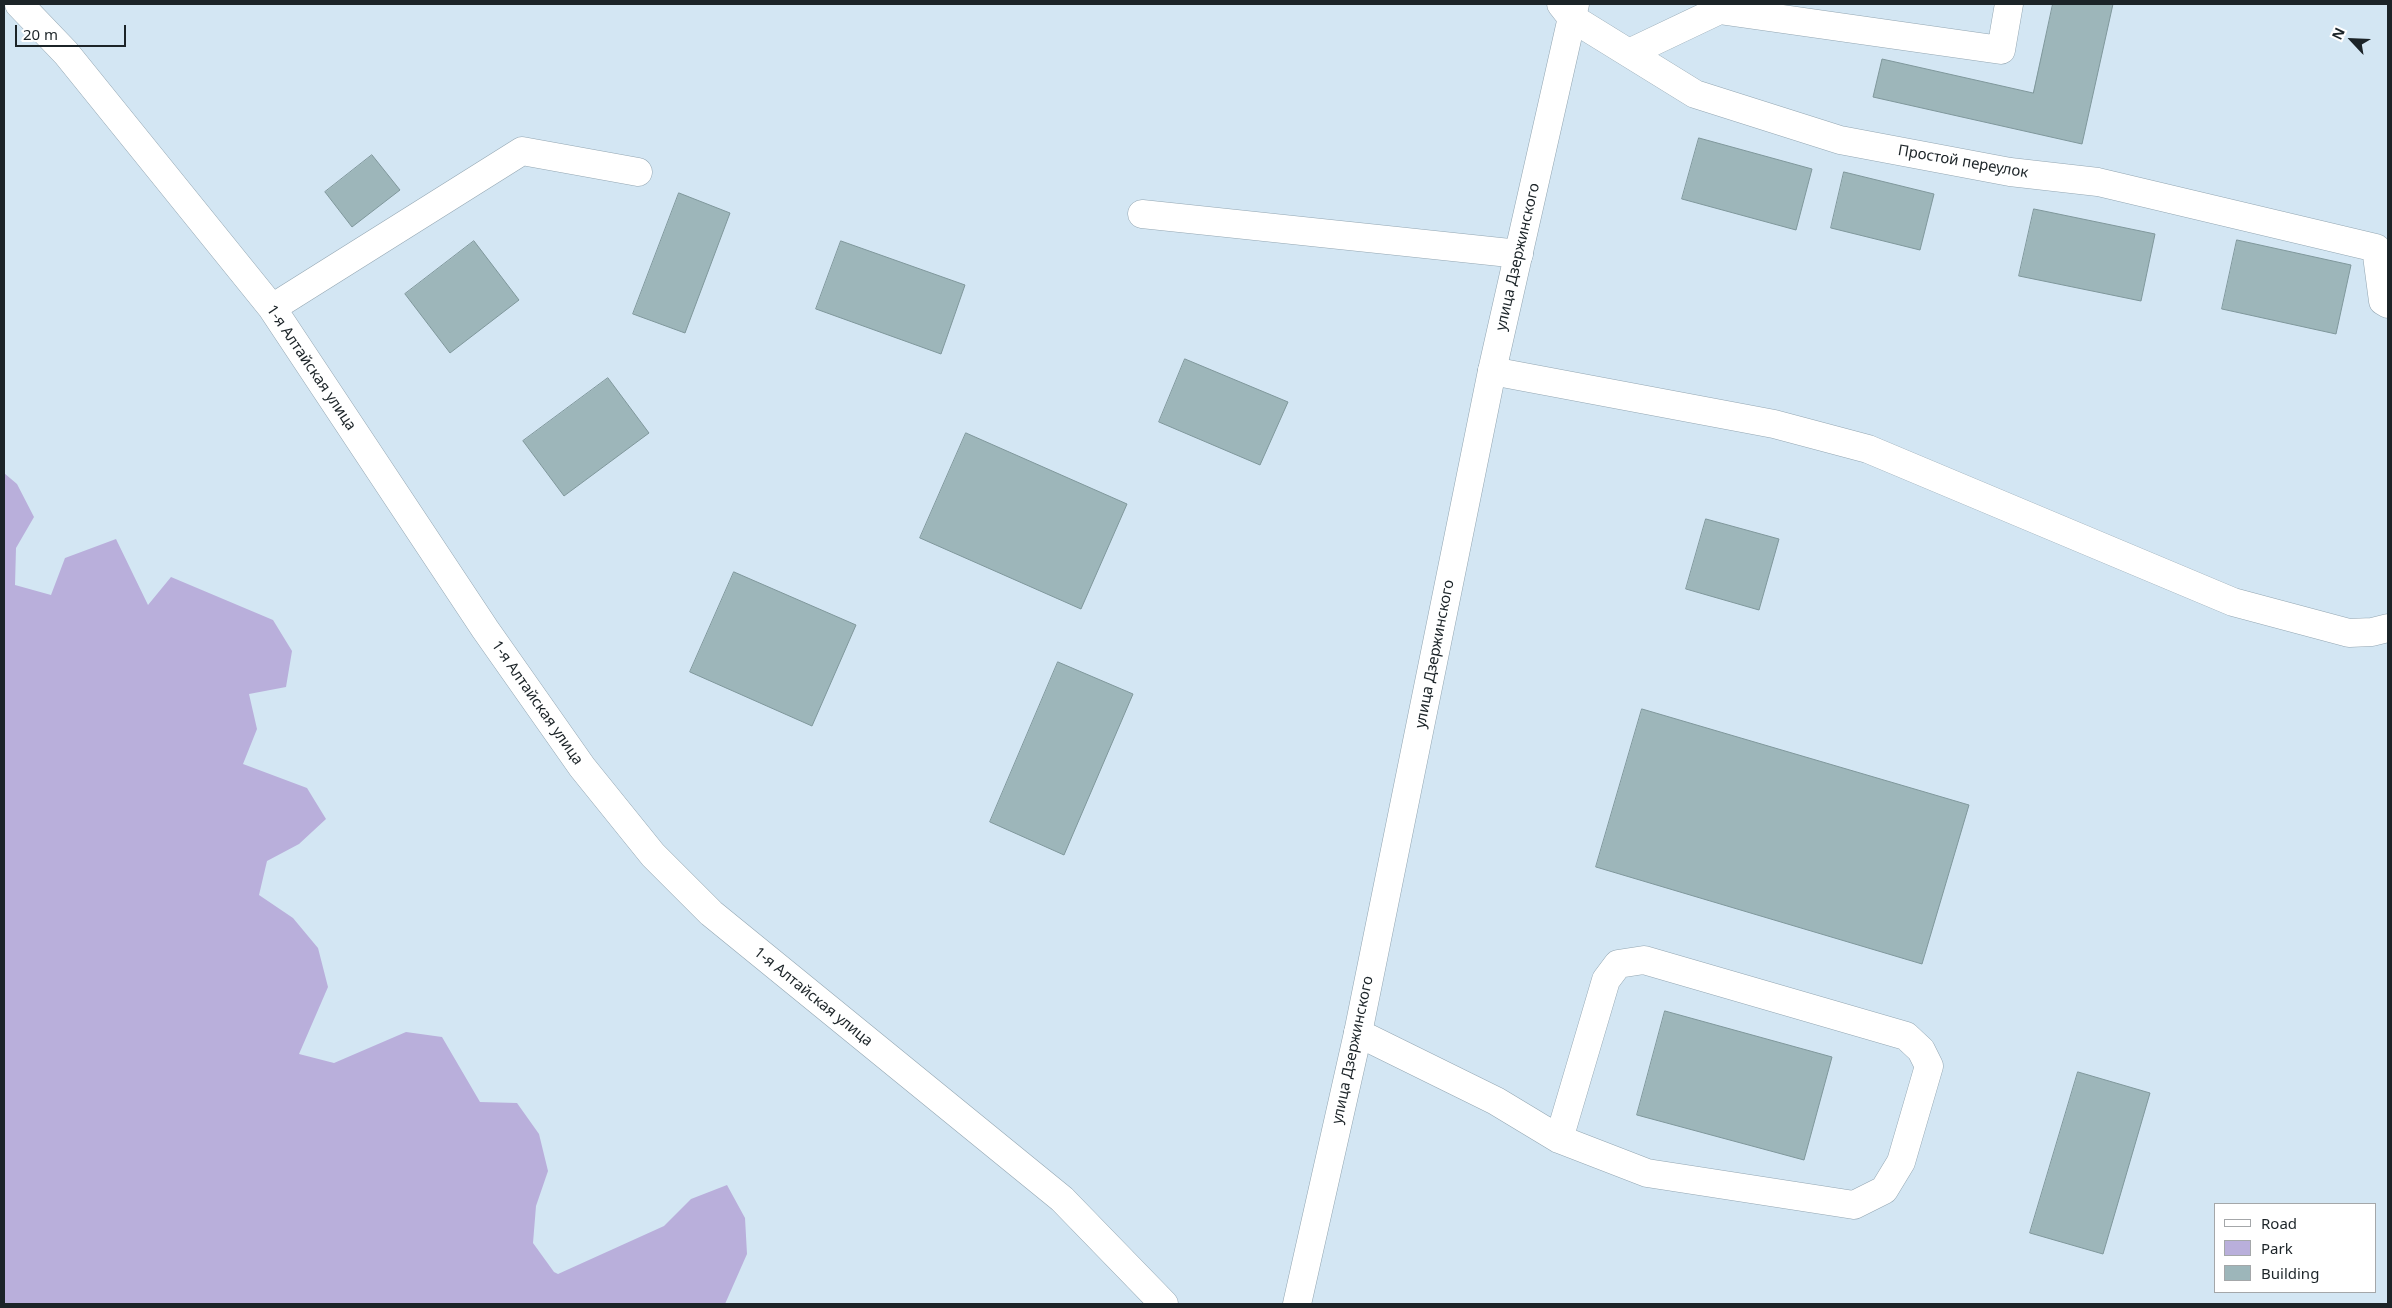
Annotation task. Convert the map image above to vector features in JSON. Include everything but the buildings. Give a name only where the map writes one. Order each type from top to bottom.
[{"type":"street","name":"1-я Алтайская улица","points":[[19,4],[66,54],[272,308],[491,637],[582,767],[653,855],[712,914],[1062,1199],[1164,1304]]},
{"type":"street","points":[[1629,53],[1725,7],[2001,50],[2009,4]]},
{"type":"street","name":"Простой переулок","points":[[1569,8],[1629,53],[1695,94],[1840,140],[2010,172],[2098,182],[2376,248],[2383,301],[2388,304]]},
{"type":"street","name":"улица Дзержинского","points":[[1297,1304],[1358,1033],[1492,371],[1519,254],[1569,8]]},
{"type":"street","points":[[272,308],[522,151],[638,172]]},
{"type":"street","points":[[1142,214],[1519,254]]},
{"type":"street","points":[[1492,371],[1774,424],[1868,449],[2233,602],[2349,633],[2372,632],[2388,628]]},
{"type":"street","points":[[1358,1033],[1496,1101],[1559,1139],[1647,1173],[1854,1205],[1884,1190],[1901,1162],[1929,1066],[1921,1050],[1906,1036],[1644,960],[1618,964],[1606,980],[1559,1139]]},
{"type":"green space","points":[[4,473],[17,484],[34,517],[16,548],[15,585],[51,595],[65,558],[116,539],[148,605],[171,577],[273,620],[292,651],[286,687],[249,694],[257,729],[243,764],[307,788],[326,819],[299,844],[267,861],[259,895],[293,918],[318,948],[328,987],[299,1054],[334,1063],[406,1032],[442,1037],[480,1102],[517,1103],[539,1134],[548,1171],[536,1206],[533,1243],[554,1272],[558,1274],[664,1226],[691,1199],[727,1185],[745,1218],[747,1254],[725,1304],[4,1304]]}]
